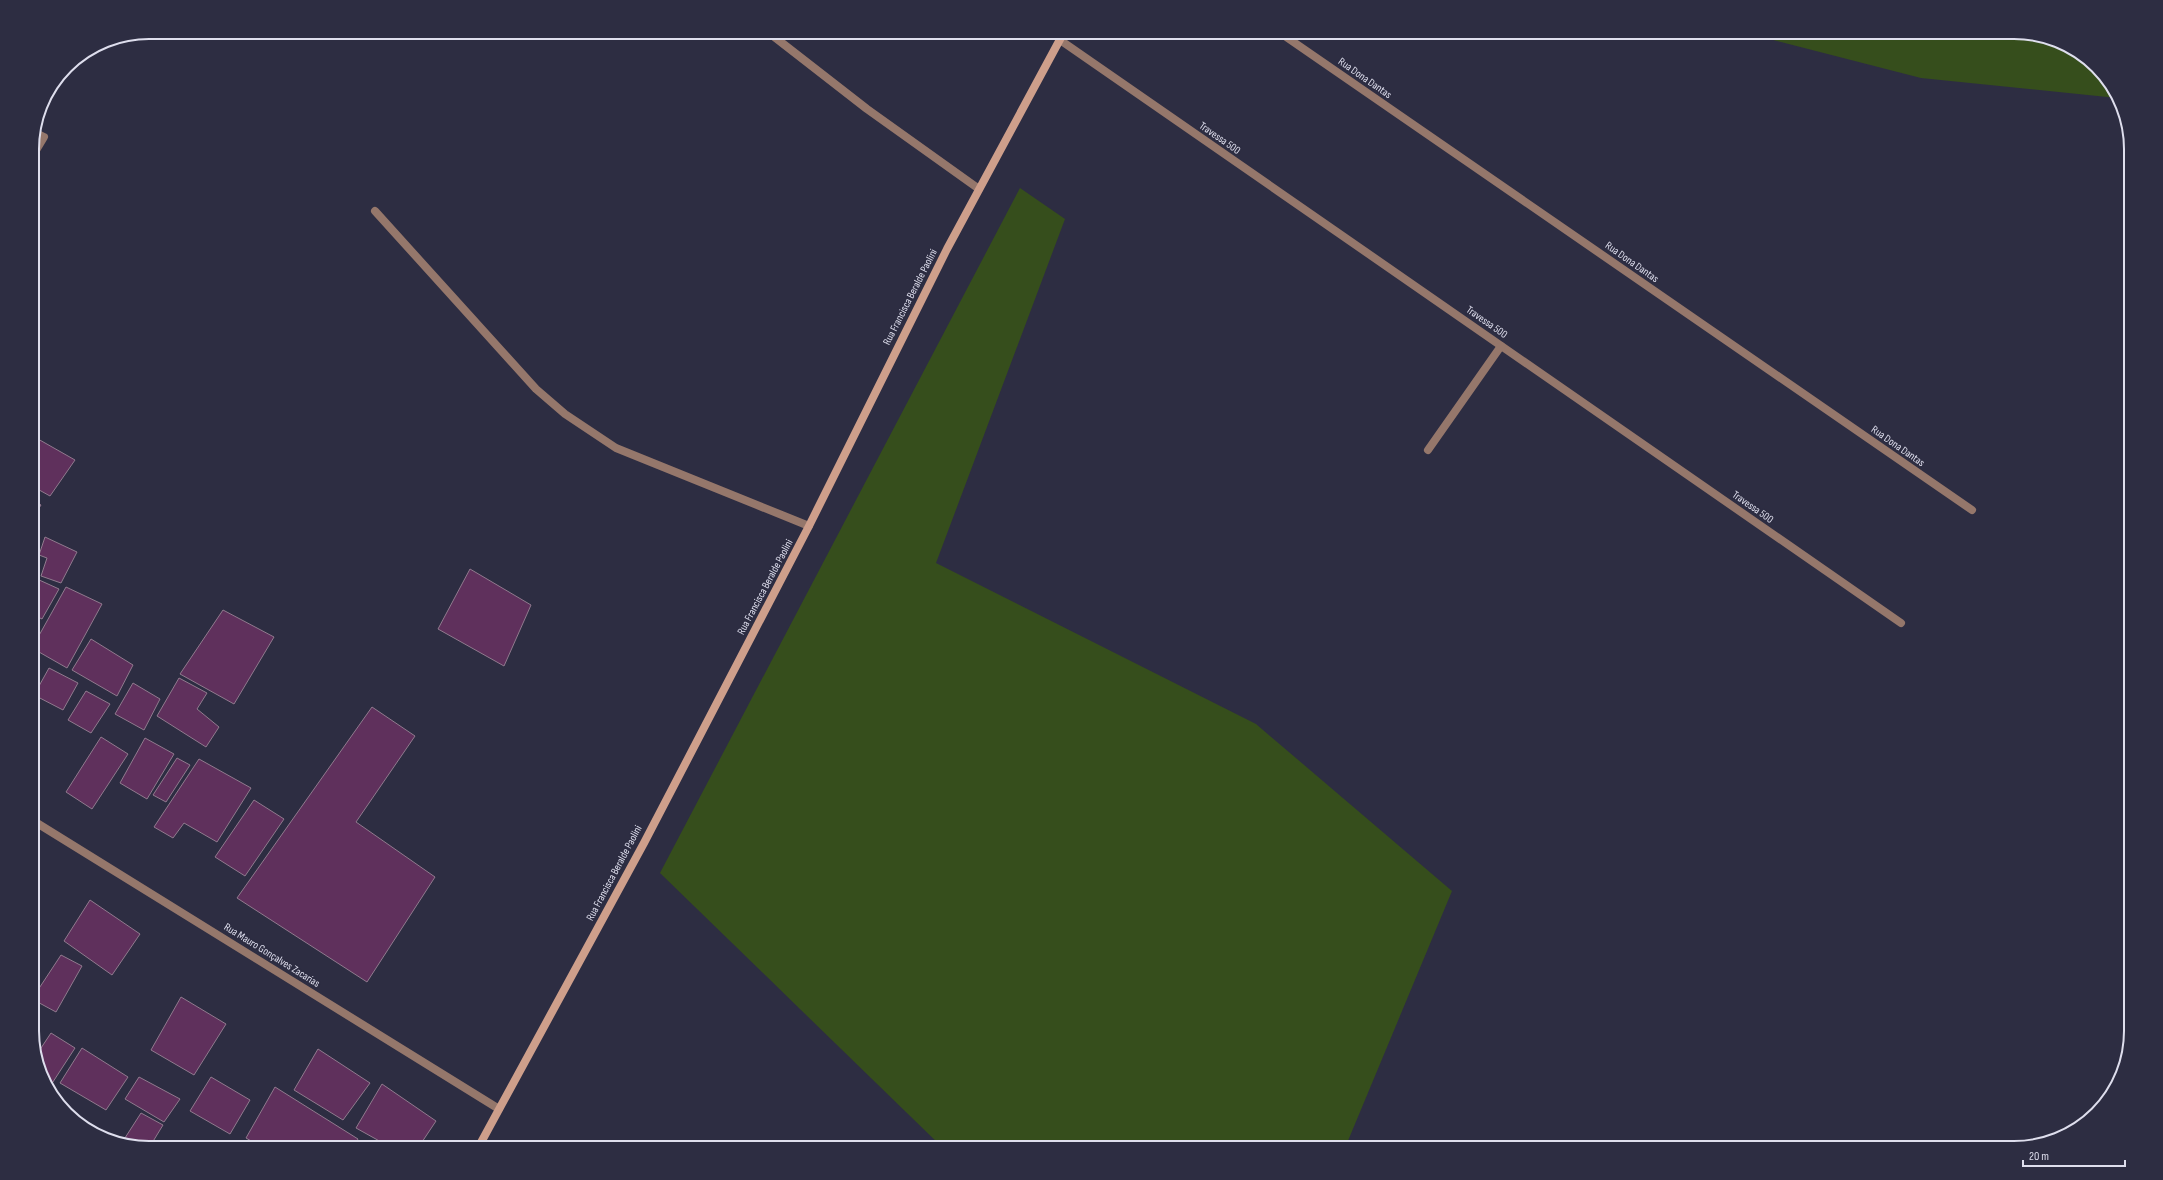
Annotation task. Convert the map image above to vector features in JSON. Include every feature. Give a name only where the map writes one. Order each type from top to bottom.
[{"type":"main road","name":"Rua Francisca Beralde Paolini","points":[[482,1141],[644,843],[809,526],[979,189],[1060,40]]},
{"type":"street","points":[[777,39],[861,105],[979,189]]},
{"type":"street","name":"Rua Dona Dantas","points":[[1289,39],[1972,510]]},
{"type":"street","name":"Travessa 500","points":[[1060,40],[1901,622]]},
{"type":"street","points":[[39,145],[44,137],[40,135]]},
{"type":"street","points":[[374,211],[536,389],[564,414],[616,448],[809,526]]},
{"type":"street","points":[[1428,450],[1501,346]]},
{"type":"street","name":"Rua Mauro Gonçalves Zacarias","points":[[39,824],[499,1109]]},
{"type":"green space","points":[[1769,39],[2028,40],[2056,47],[2075,58],[2097,77],[2111,97],[1921,78]]},
{"type":"green space","points":[[1020,188],[1065,219],[936,563],[1256,724],[1452,891],[1348,1141],[936,1141],[660,873]]},
{"type":"building","points":[[39,440],[75,460],[50,496],[39,490]]},
{"type":"building","points":[[45,537],[77,552],[61,583],[41,576],[47,558],[39,555]]},
{"type":"building","points":[[470,569],[531,605],[504,666],[438,629]]},
{"type":"building","points":[[39,580],[59,589],[42,619],[39,618]]},
{"type":"building","points":[[66,587],[102,604],[67,668],[39,652],[39,635]]},
{"type":"building","points":[[223,610],[274,637],[234,704],[180,674]]},
{"type":"building","points":[[91,639],[133,665],[117,696],[72,670]]},
{"type":"building","points":[[49,668],[78,683],[63,710],[39,698],[39,686]]},
{"type":"building","points":[[179,678],[207,693],[197,709],[219,727],[206,747],[157,716]]},
{"type":"building","points":[[133,683],[160,699],[144,730],[115,714]]},
{"type":"building","points":[[86,691],[110,704],[91,733],[68,720]]},
{"type":"building","points":[[372,707],[415,736],[356,822],[435,877],[367,982],[237,898]]},
{"type":"building","points":[[101,737],[128,754],[92,809],[66,792]]},
{"type":"building","points":[[145,738],[174,754],[147,799],[120,783]]},
{"type":"building","points":[[177,758],[190,765],[166,802],[153,795]]},
{"type":"building","points":[[199,759],[251,788],[217,842],[184,823],[173,838],[154,827]]},
{"type":"building","points":[[254,800],[284,819],[245,876],[215,857]]},
{"type":"building","points":[[90,900],[140,934],[112,975],[64,941]]},
{"type":"building","points":[[61,955],[82,966],[56,1012],[39,1003],[39,988]]},
{"type":"building","points":[[181,997],[226,1024],[194,1075],[151,1050]]},
{"type":"building","points":[[51,1033],[75,1048],[52,1083],[45,1066],[41,1049]]},
{"type":"building","points":[[82,1048],[128,1077],[106,1110],[60,1083]]},
{"type":"building","points":[[318,1049],[370,1083],[343,1120],[294,1090]]},
{"type":"building","points":[[139,1077],[180,1099],[164,1122],[125,1099]]},
{"type":"building","points":[[211,1077],[250,1100],[230,1134],[190,1111]]},
{"type":"building","points":[[382,1084],[436,1121],[423,1141],[379,1141],[356,1128]]},
{"type":"building","points":[[275,1087],[358,1139],[357,1141],[251,1141],[246,1138]]},
{"type":"building","points":[[141,1113],[163,1125],[153,1141],[125,1138]]}]
